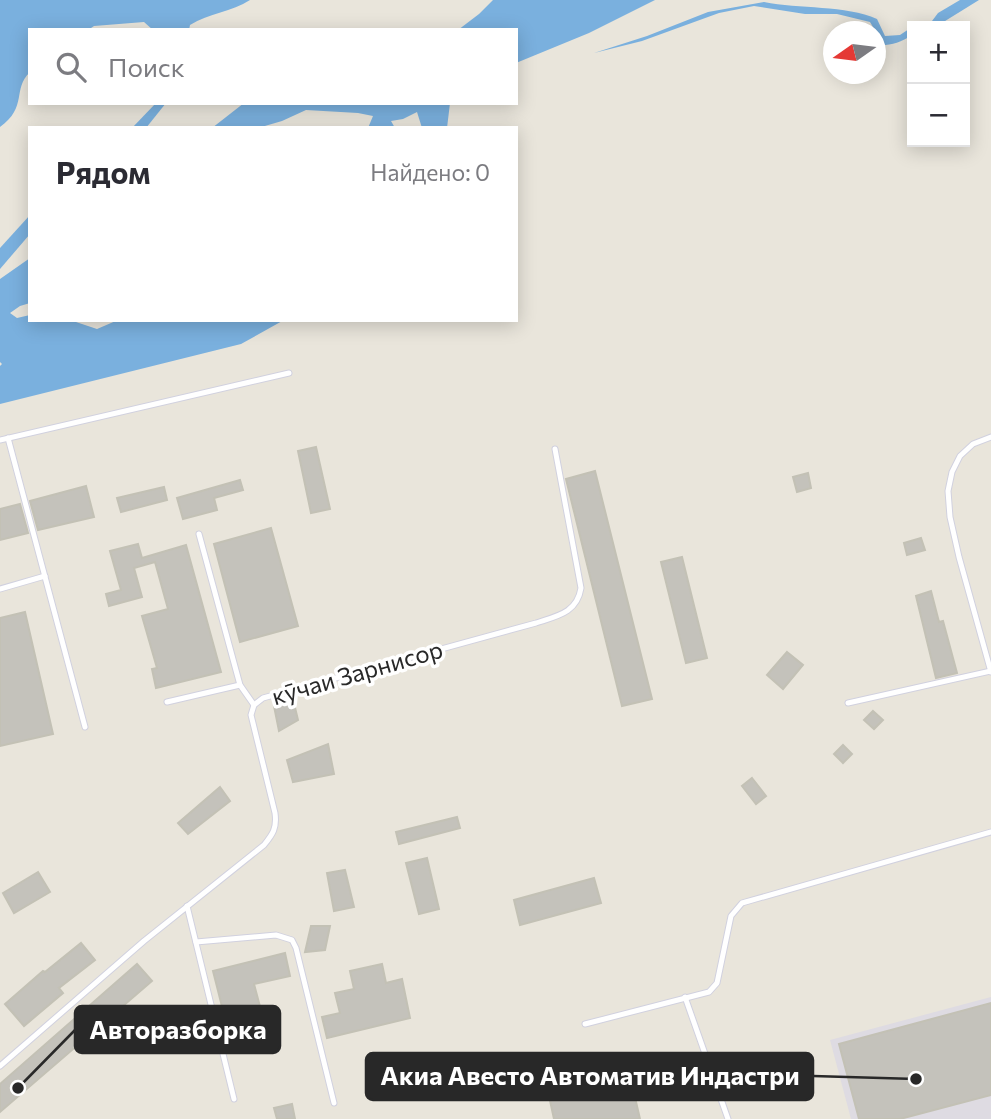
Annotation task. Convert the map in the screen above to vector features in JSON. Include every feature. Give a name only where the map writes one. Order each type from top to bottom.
[{"type":"lane","points":[[0,440],[289,373]]},
{"type":"lane","points":[[848,703],[991,671],[959,557],[950,517],[948,491],[952,472],[960,456],[973,443],[991,436]]},
{"type":"lane","points":[[8,438],[85,727]]},
{"type":"lane","name":"кӯчаи Зарнисор","points":[[0,1066],[187,906],[264,845],[273,834],[275,813],[252,727],[254,705],[278,692],[536,623],[573,608],[581,588],[555,449]]},
{"type":"lane","points":[[199,534],[240,685],[254,705]]},
{"type":"lane","points":[[0,589],[45,576]]},
{"type":"lane","points":[[167,702],[240,685]]},
{"type":"lane","points":[[585,1024],[709,992],[717,983],[731,916],[742,904],[991,832]]},
{"type":"lane","points":[[187,906],[234,1100]]},
{"type":"lane","points":[[196,942],[276,936],[292,940],[334,1103]]},
{"type":"lane","points":[[685,998],[728,1119]]},
{"type":"shaded area","points":[[991,997],[991,1119],[851,1119],[830,1040]]},
{"type":"water","points":[[0,0],[250,0],[197,21],[189,28],[151,28],[144,22],[91,28],[28,28],[28,74],[14,112],[0,127]]},
{"type":"water","points":[[493,0],[655,0],[589,33],[518,62],[518,28],[461,28]]},
{"type":"water","points":[[960,0],[979,0],[945,21],[932,21],[938,13]]},
{"type":"water","points":[[764,2],[851,11],[878,21],[754,6],[719,13],[642,41],[594,53],[708,12]]},
{"type":"water","points":[[907,30],[907,38],[886,45],[886,36],[900,35]]},
{"type":"water","points":[[154,105],[164,105],[148,126],[134,126]]},
{"type":"water","points":[[241,105],[450,105],[447,126],[421,126],[417,112],[391,121],[394,126],[369,126],[373,116],[306,110],[265,126],[215,126]]},
{"type":"water","points":[[28,217],[28,236],[0,269],[0,248]]},
{"type":"water","points":[[28,259],[28,304],[10,313],[17,318],[28,315],[28,322],[76,322],[97,329],[113,322],[280,322],[241,344],[0,404],[0,279]]},
{"type":"building","points":[[316,447],[330,509],[311,513],[298,451]]},
{"type":"building","points":[[595,471],[652,699],[622,706],[566,479]]},
{"type":"building","points":[[808,473],[811,488],[797,492],[793,477]]},
{"type":"building","points":[[240,480],[243,490],[214,498],[217,510],[183,519],[177,498]]},
{"type":"building","points":[[86,486],[94,517],[38,530],[30,501]]},
{"type":"building","points":[[164,487],[167,500],[121,512],[117,498]]},
{"type":"building","points":[[20,504],[28,533],[0,540],[0,509]]},
{"type":"building","points":[[271,528],[298,626],[240,642],[214,544]]},
{"type":"building","points":[[921,538],[925,550],[907,555],[904,543]]},
{"type":"building","points":[[138,544],[142,558],[186,545],[221,672],[156,688],[152,669],[157,668],[142,616],[168,609],[155,562],[134,568],[142,597],[109,606],[106,594],[121,590],[110,551]]},
{"type":"building","points":[[682,557],[707,658],[686,663],[661,562]]},
{"type":"building","points":[[931,591],[939,622],[943,621],[957,673],[936,678],[916,596]]},
{"type":"building","points":[[25,612],[53,734],[0,746],[0,618]]},
{"type":"building","points":[[787,652],[803,665],[783,689],[767,675]]},
{"type":"building","points":[[292,695],[298,720],[279,731],[274,706]]},
{"type":"building","points":[[873,711],[883,720],[874,729],[864,720]]},
{"type":"building","points":[[328,744],[334,774],[293,782],[287,760]]},
{"type":"building","points":[[843,745],[852,754],[843,763],[834,754]]},
{"type":"building","points":[[752,778],[766,796],[756,804],[742,786]]},
{"type":"building","points":[[220,787],[230,801],[188,834],[178,823]]},
{"type":"building","points":[[457,817],[460,828],[399,844],[396,832]]},
{"type":"building","points":[[427,858],[439,909],[419,914],[406,863]]},
{"type":"building","points":[[345,870],[354,907],[334,911],[327,873]]},
{"type":"building","points":[[38,872],[50,892],[14,913],[3,893]]},
{"type":"building","points":[[594,878],[601,903],[520,925],[514,900]]},
{"type":"building","points":[[311,926],[330,926],[325,950],[305,952]]},
{"type":"building","points":[[81,943],[95,960],[59,988],[63,993],[24,1026],[5,1004]]},
{"type":"building","points":[[285,953],[290,976],[254,984],[267,1033],[231,1042],[213,971]]},
{"type":"building","points":[[137,964],[152,981],[0,1112],[0,1084]]},
{"type":"building","points":[[382,964],[386,983],[402,979],[410,1018],[327,1038],[322,1017],[340,1013],[335,993],[354,989],[350,971]]},
{"type":"building","points":[[991,1003],[991,1095],[900,1119],[859,1119],[839,1044]]},
{"type":"building","points":[[630,1076],[640,1119],[554,1119],[549,1096]]},
{"type":"building","points":[[292,1104],[295,1119],[277,1119],[274,1108]]},
{"type":"place","name":"Акиа Авесто Автоматив Индастри","points":[[916,1079]]},
{"type":"place","name":"Авторазборка","points":[[18,1088]]}]
